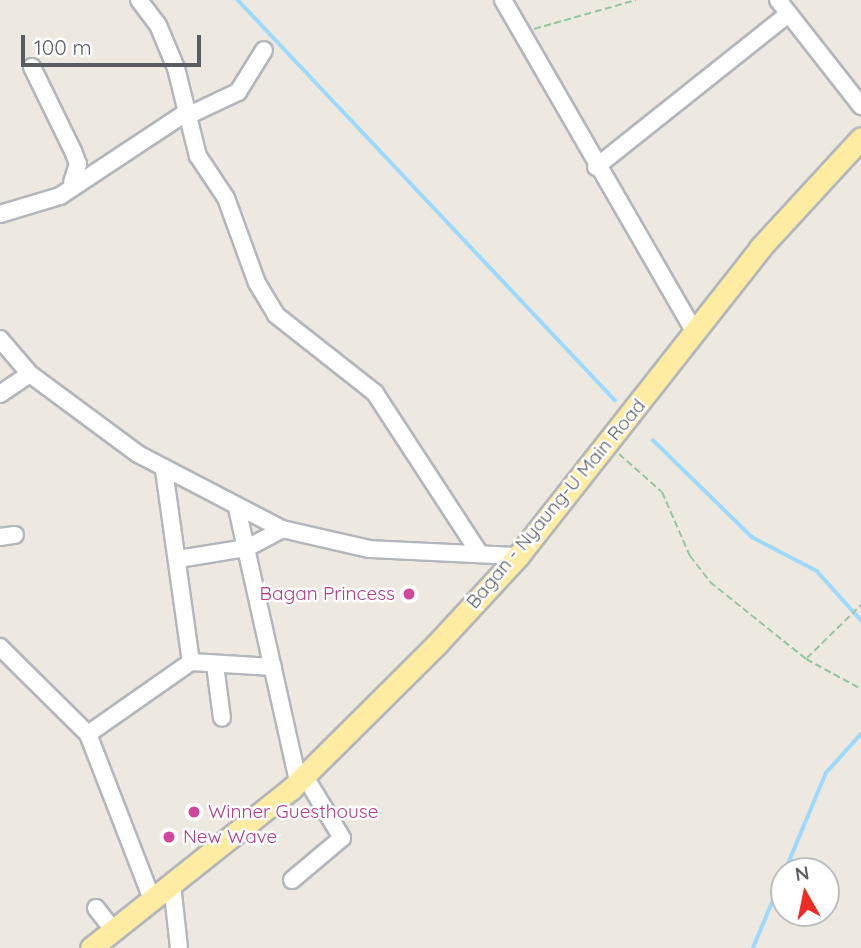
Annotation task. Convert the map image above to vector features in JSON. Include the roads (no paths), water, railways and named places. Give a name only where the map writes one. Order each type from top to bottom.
[{"type":"main road","name":"Bagan - Nyaung-U Main Road","points":[[91,948],[301,778],[518,556],[760,248],[861,138]]},
{"type":"street","points":[[139,0],[158,25],[176,68],[184,116],[276,315],[375,393],[480,554]]},
{"type":"street","points":[[503,0],[596,167],[694,331]]},
{"type":"street","points":[[778,0],[787,15],[861,106]]},
{"type":"street","points":[[596,167],[787,15]]},
{"type":"street","points":[[0,214],[60,196],[72,182],[184,116],[238,92],[264,50]]},
{"type":"street","points":[[32,67],[78,164],[72,182]]},
{"type":"street","points":[[0,339],[30,374],[164,470],[282,529],[369,549],[518,556]]},
{"type":"street","points":[[0,394],[30,374]]},
{"type":"street","points":[[164,470],[191,662]]},
{"type":"street","points":[[237,508],[301,778],[342,838],[292,880]]},
{"type":"street","points":[[178,558],[247,548],[282,529]]},
{"type":"street","points":[[0,647],[89,734],[152,899]]},
{"type":"street","points":[[89,734],[191,662],[273,667]]},
{"type":"street","points":[[215,665],[222,718]]},
{"type":"street","points":[[172,884],[179,948]]},
{"type":"street","points":[[96,908],[113,930]]},
{"type":"waterway","points":[[238,0],[615,400]]},
{"type":"waterway","points":[[653,440],[752,537],[817,571],[861,620]]},
{"type":"waterway","points":[[791,857],[826,773],[861,734]]},
{"type":"waterway","points":[[753,948],[770,907]]},
{"type":"place","name":"Bagan Princess","points":[[409,594]]},
{"type":"place","name":"Winner Guesthouse","points":[[194,812]]},
{"type":"place","name":"New Wave","points":[[169,837]]}]
